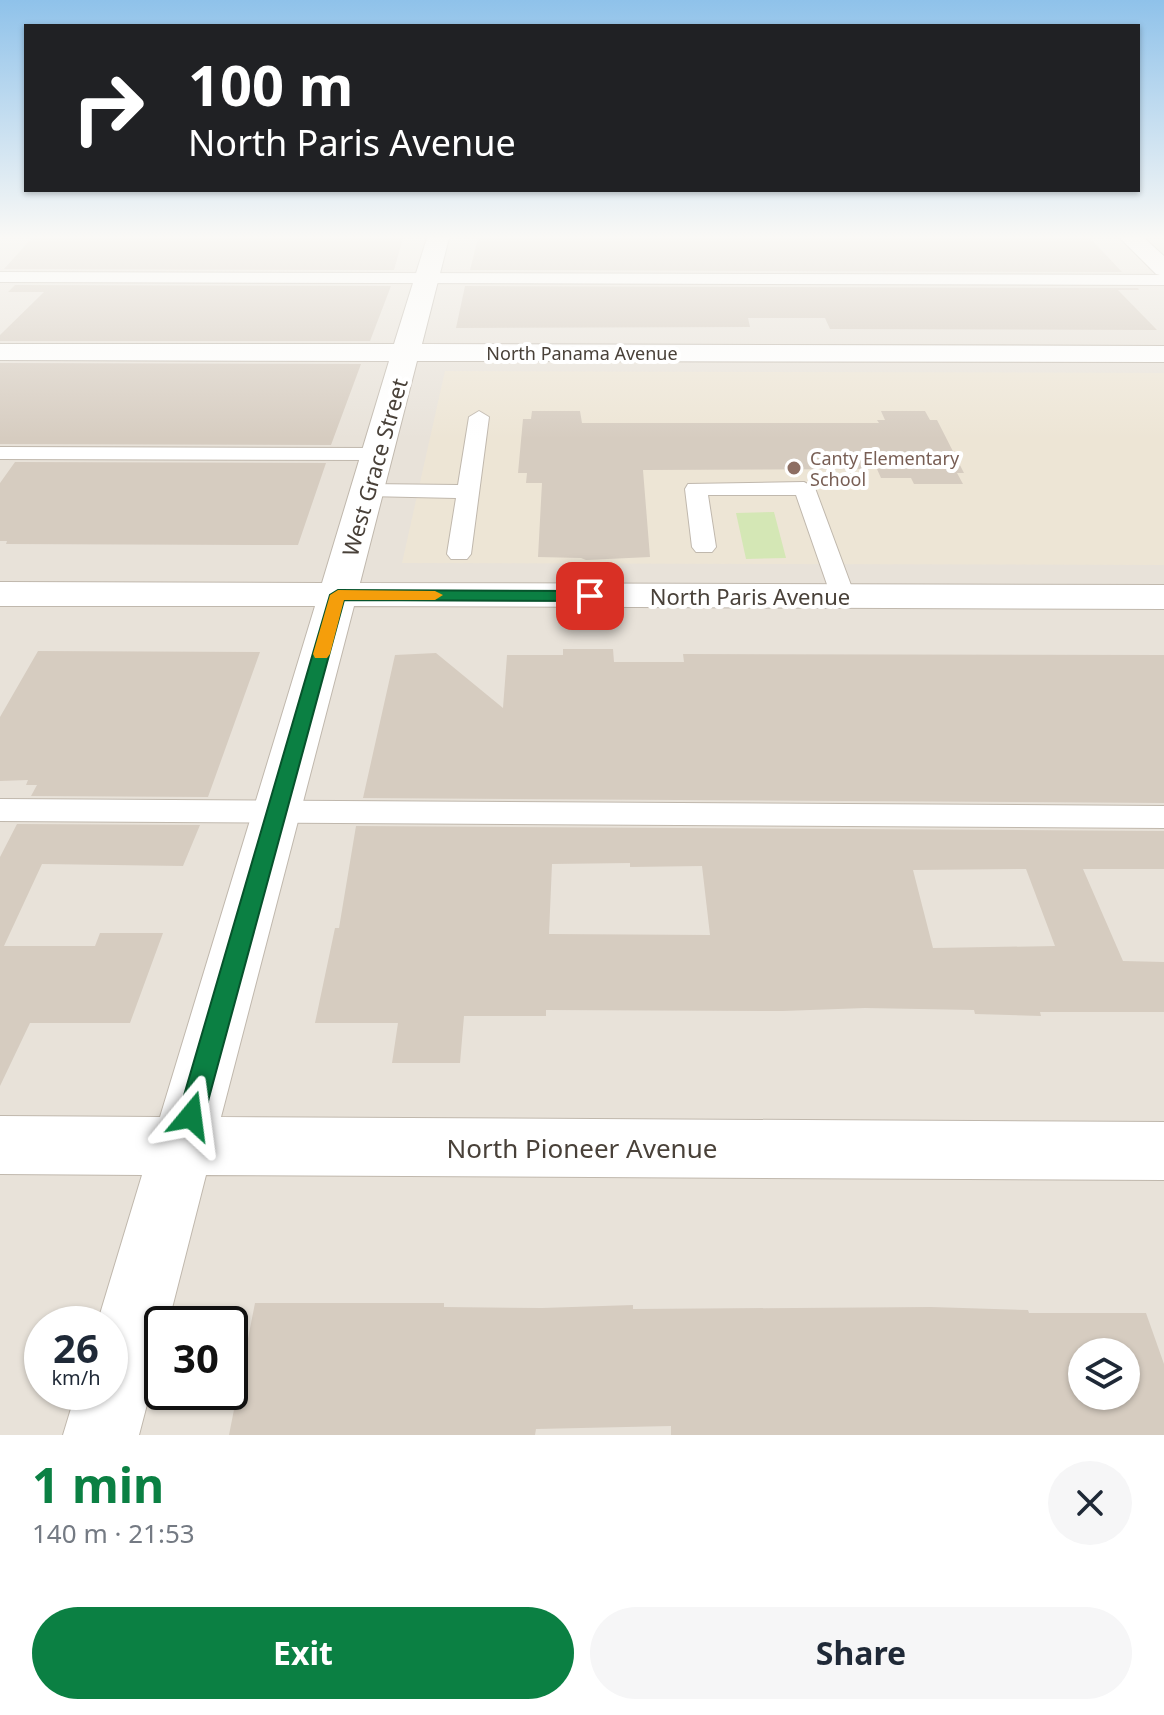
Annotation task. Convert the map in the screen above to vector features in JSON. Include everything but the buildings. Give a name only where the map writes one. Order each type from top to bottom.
[{"type":"street","name":"West Grace Street","points":[[101,1435],[419,305]]},
{"type":"street","name":"North Panama Avenue","points":[[0,352],[1164,354]]},
{"type":"street","name":"North Paris Avenue","points":[[0,594],[1164,597]]},
{"type":"street","name":"North Pioneer Avenue","points":[[0,1145],[1164,1151]]},
{"type":"lane","points":[[459,554],[479,417]]},
{"type":"lane","points":[[0,453],[372,472],[469,492]]},
{"type":"lane","points":[[704,547],[696,489],[804,488],[843,596]]},
{"type":"lane","points":[[0,810],[1164,817]]},
{"type":"shaded area","points":[[0,305],[1164,305],[1164,1435],[0,1435]]},
{"type":"shaded area","name":"Canty Elementary School","points":[[445,371],[1164,373],[1164,565],[402,563]]},
{"type":"green space","points":[[774,512],[786,558],[746,559],[736,513]]},
{"type":"slow traffic","points":[[321,654],[338,595],[435,595]]},
{"type":"place","name":"Canty Elementary School","points":[[794,468]]},
{"type":"route","points":[[191,1116],[338,595],[590,596]]}]
